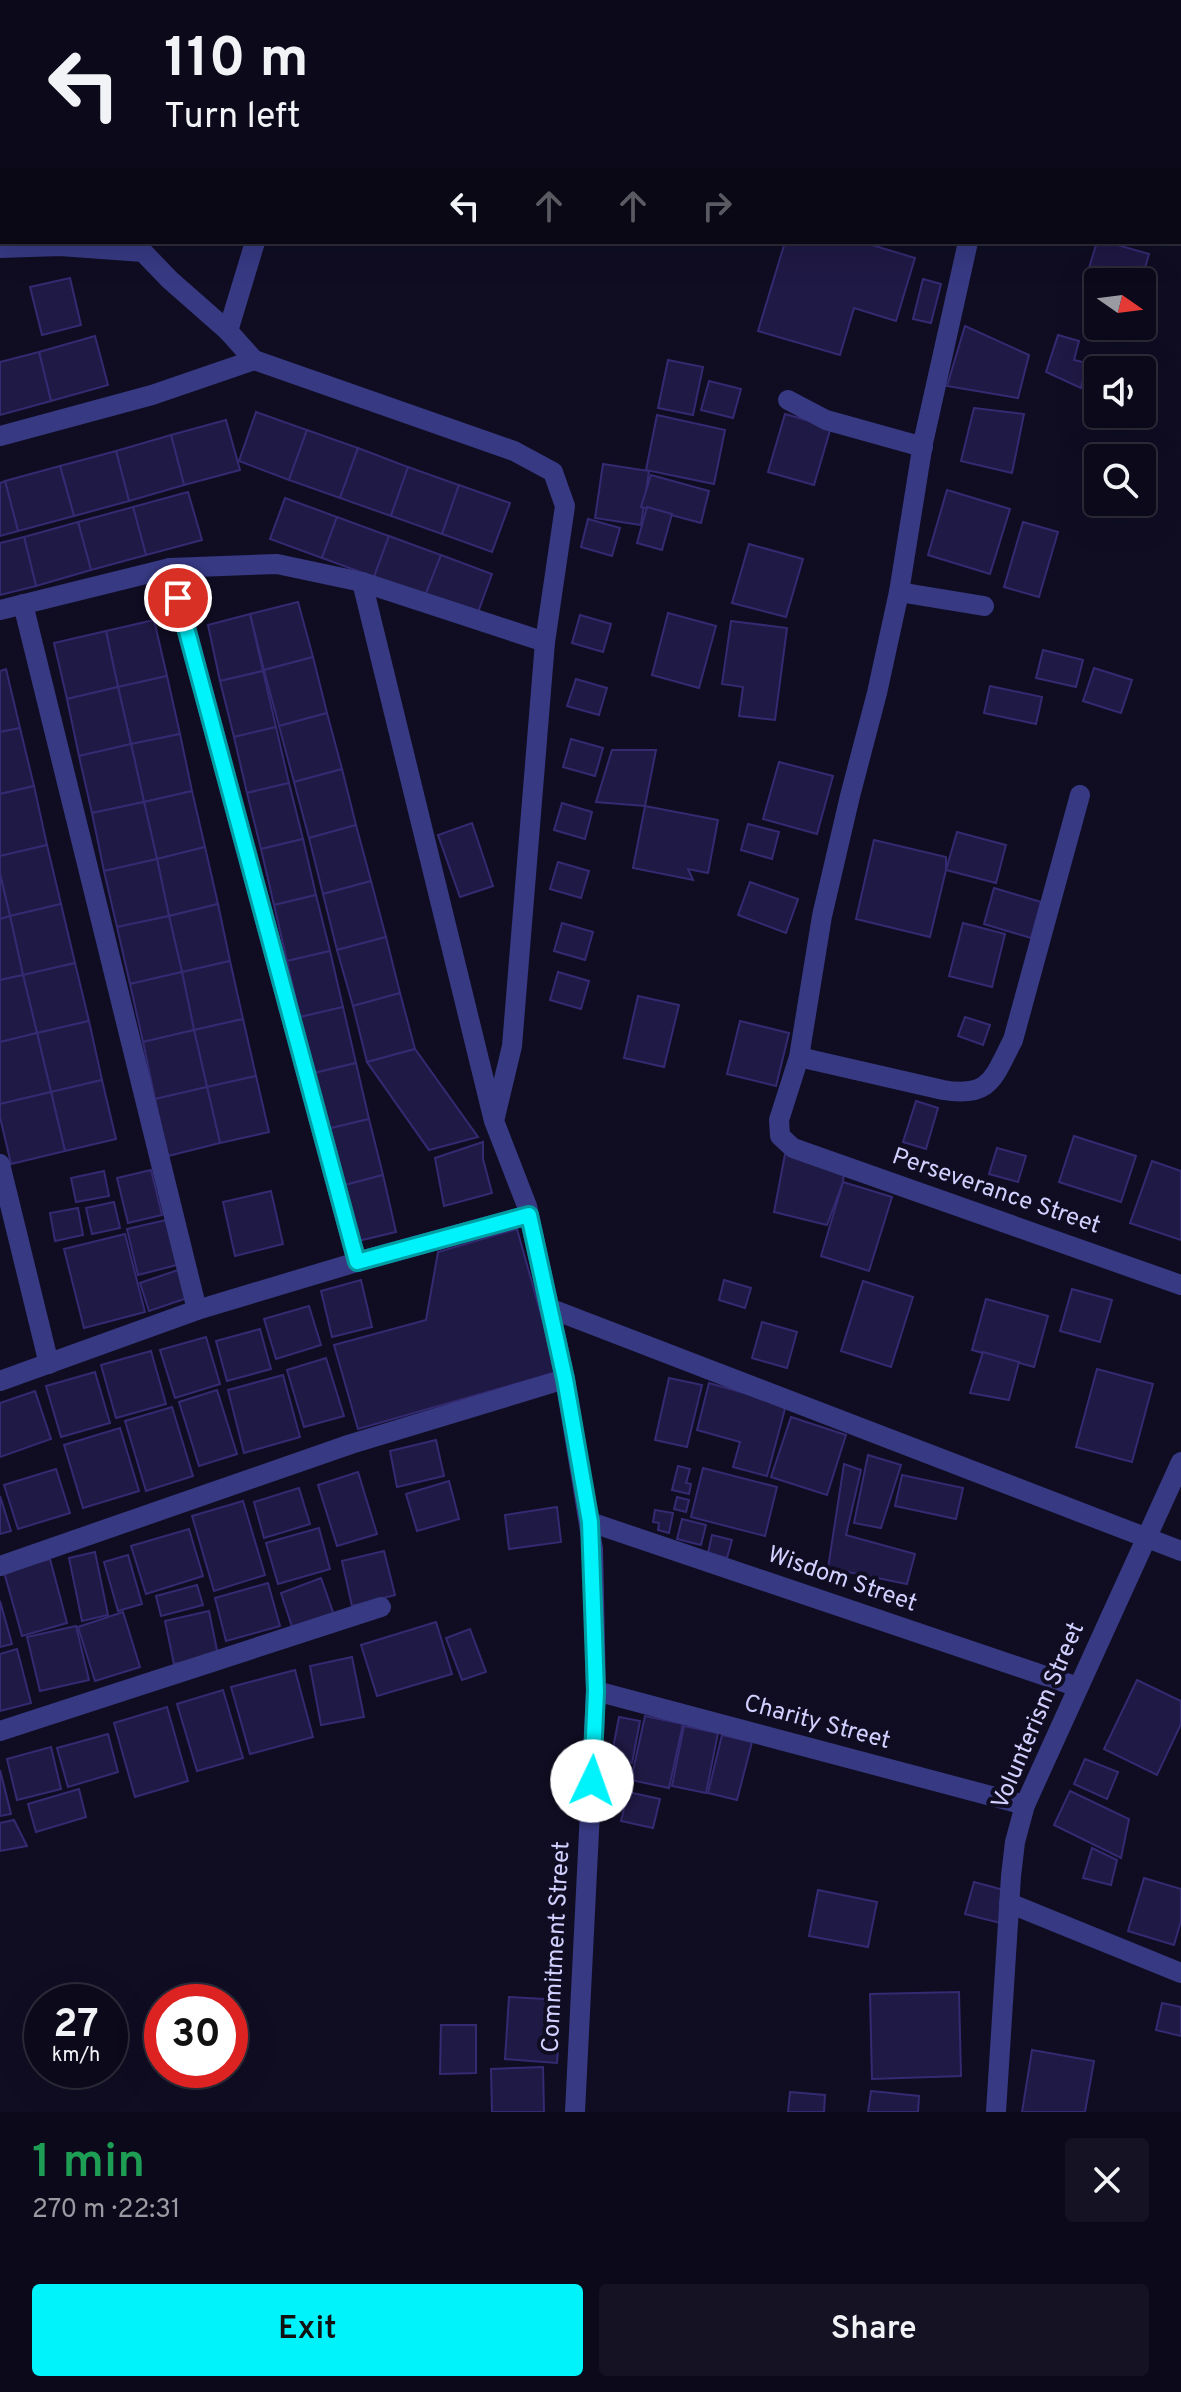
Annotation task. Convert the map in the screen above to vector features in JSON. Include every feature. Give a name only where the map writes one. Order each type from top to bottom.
[{"type":"street","points":[[0,248],[61,244],[144,247],[170,280],[228,331],[254,360],[514,451],[553,472],[565,506],[545,642],[512,1046],[494,1121]]},
{"type":"street","points":[[228,331],[254,244]]},
{"type":"street","points":[[968,244],[923,447],[899,592],[822,916],[799,1057],[943,1090],[963,1093],[981,1090],[995,1074],[1013,1040],[1080,795]]},
{"type":"street","points":[[0,436],[152,395],[254,360]]},
{"type":"street","points":[[788,400],[826,420],[923,447]]},
{"type":"street","points":[[0,610],[170,568],[277,564],[362,582],[545,642]]},
{"type":"street","points":[[170,568],[357,1262]]},
{"type":"street","name":"Commitment Street","points":[[362,582],[494,1121],[529,1215],[565,1379],[590,1522],[596,1691],[575,2112]]},
{"type":"street","points":[[899,592],[984,606]]},
{"type":"street","points":[[23,604],[197,1310]]},
{"type":"street","name":"Perseverance Street","points":[[799,1057],[779,1120],[780,1136],[793,1148],[1181,1285]]},
{"type":"street","points":[[0,1164],[49,1364]]},
{"type":"street","points":[[0,1381],[197,1310],[529,1215]]},
{"type":"street","points":[[549,1308],[1181,1551]]},
{"type":"street","points":[[0,1566],[351,1444],[565,1379]]},
{"type":"street","points":[[1146,1539],[1181,1462]]},
{"type":"street","name":"Wisdom Street","points":[[590,1522],[1078,1687]]},
{"type":"street","name":"Volunterism Street","points":[[996,2112],[1015,1842],[1025,1805],[1146,1539]]},
{"type":"street","points":[[0,1731],[381,1607]]},
{"type":"street","name":"Charity Street","points":[[596,1691],[1025,1805]]},
{"type":"street","points":[[1009,1903],[1181,1973]]},
{"type":"building","points":[[784,244],[869,244],[915,258],[896,321],[854,308],[840,355],[758,331]]},
{"type":"building","points":[[1096,244],[1114,244],[1149,254],[1145,268],[1089,268]]},
{"type":"building","points":[[70,278],[81,325],[42,335],[30,287]]},
{"type":"building","points":[[923,279],[941,284],[931,323],[913,319]]},
{"type":"building","points":[[965,326],[1029,355],[1018,398],[947,386]]},
{"type":"building","points":[[1058,335],[1079,341],[1074,360],[1084,362],[1081,388],[1046,372]]},
{"type":"building","points":[[95,336],[108,385],[51,401],[39,352]]},
{"type":"building","points":[[39,352],[51,401],[0,415],[0,362]]},
{"type":"building","points":[[668,360],[703,367],[693,415],[658,408]]},
{"type":"building","points":[[709,381],[741,389],[733,418],[701,410]]},
{"type":"building","points":[[974,408],[1024,414],[1012,473],[961,461]]},
{"type":"building","points":[[256,412],[307,430],[289,480],[239,461]]},
{"type":"building","points":[[785,414],[831,427],[814,485],[768,472]]},
{"type":"building","points":[[657,415],[725,430],[714,484],[646,470]]},
{"type":"building","points":[[226,420],[240,470],[184,485],[171,435]]},
{"type":"building","points":[[307,430],[358,448],[340,498],[289,480]]},
{"type":"building","points":[[171,435],[184,485],[129,501],[116,451]]},
{"type":"building","points":[[358,448],[408,467],[391,516],[340,498]]},
{"type":"building","points":[[116,451],[129,501],[74,516],[60,466]]},
{"type":"building","points":[[603,464],[649,471],[641,525],[595,518]]},
{"type":"building","points":[[60,466],[74,516],[18,531],[5,481]]},
{"type":"building","points":[[408,467],[459,485],[442,534],[391,516]]},
{"type":"building","points":[[651,475],[709,491],[701,523],[641,507]]},
{"type":"building","points":[[5,481],[18,531],[0,536],[0,483]]},
{"type":"building","points":[[459,485],[510,503],[492,552],[442,534]]},
{"type":"building","points":[[947,490],[1010,509],[990,574],[928,555]]},
{"type":"building","points":[[188,492],[202,540],[146,555],[133,507]]},
{"type":"building","points":[[285,498],[337,517],[322,558],[270,539]]},
{"type":"building","points":[[133,507],[146,555],[91,570],[78,522]]},
{"type":"building","points":[[647,507],[672,514],[662,550],[637,543]]},
{"type":"building","points":[[337,517],[389,536],[374,577],[322,558]]},
{"type":"building","points":[[588,519],[620,528],[612,556],[581,547]]},
{"type":"building","points":[[78,522],[91,570],[36,586],[24,537]]},
{"type":"building","points":[[1023,522],[1058,532],[1039,597],[1004,587]]},
{"type":"building","points":[[389,536],[441,555],[425,596],[374,577]]},
{"type":"building","points":[[24,537],[36,586],[0,595],[0,543]]},
{"type":"building","points":[[749,544],[803,559],[786,617],[732,603]]},
{"type":"building","points":[[441,555],[492,574],[477,615],[425,596]]},
{"type":"building","points":[[298,602],[313,657],[264,670],[250,614]]},
{"type":"building","points":[[668,613],[716,626],[699,688],[652,675]]},
{"type":"building","points":[[250,614],[263,671],[220,681],[208,625]]},
{"type":"building","points":[[580,615],[611,624],[603,652],[572,643]]},
{"type":"building","points":[[154,620],[167,676],[118,687],[106,631]]},
{"type":"building","points":[[731,621],[787,628],[775,720],[739,716],[743,687],[722,684]]},
{"type":"building","points":[[106,631],[118,687],[67,699],[54,643]]},
{"type":"building","points":[[1043,650],[1083,660],[1076,687],[1036,678]]},
{"type":"building","points":[[313,657],[327,713],[279,726],[264,670]]},
{"type":"building","points":[[1094,668],[1132,680],[1121,713],[1083,701]]},
{"type":"building","points":[[6,669],[20,728],[0,732],[0,671]]},
{"type":"building","points":[[263,671],[276,727],[234,737],[220,681]]},
{"type":"building","points":[[167,676],[180,734],[131,744],[118,687]]},
{"type":"building","points":[[576,679],[607,688],[599,715],[567,706]]},
{"type":"building","points":[[990,686],[1042,697],[1036,724],[984,713]]},
{"type":"building","points":[[118,687],[131,744],[79,756],[67,699]]},
{"type":"building","points":[[327,713],[342,769],[294,782],[279,726]]},
{"type":"building","points":[[276,727],[289,783],[247,793],[234,737]]},
{"type":"building","points":[[20,728],[34,786],[0,794],[0,732]]},
{"type":"building","points":[[180,734],[192,791],[144,802],[131,744]]},
{"type":"building","points":[[571,739],[603,748],[595,776],[563,767]]},
{"type":"building","points":[[131,744],[144,802],[92,813],[79,756]]},
{"type":"building","points":[[612,750],[656,750],[645,806],[596,802]]},
{"type":"building","points":[[779,762],[833,776],[817,834],[763,819]]},
{"type":"building","points":[[342,769],[356,825],[309,838],[294,782]]},
{"type":"building","points":[[289,783],[303,839],[261,849],[247,793]]},
{"type":"building","points":[[34,786],[47,845],[0,856],[0,794]]},
{"type":"building","points":[[192,791],[205,847],[157,859],[144,802]]},
{"type":"building","points":[[144,802],[157,859],[104,871],[92,813]]},
{"type":"building","points":[[562,803],[592,812],[585,839],[554,830]]},
{"type":"building","points":[[645,806],[718,820],[708,873],[688,869],[693,880],[633,868]]},
{"type":"building","points":[[472,823],[493,886],[460,897],[438,835]]},
{"type":"building","points":[[748,824],[779,832],[772,859],[741,850]]},
{"type":"building","points":[[356,825],[371,881],[323,894],[309,838]]},
{"type":"building","points":[[957,832],[1006,845],[996,883],[946,870]]},
{"type":"building","points":[[303,839],[316,895],[274,905],[261,849]]},
{"type":"building","points":[[874,840],[946,857],[946,870],[930,937],[856,919]]},
{"type":"building","points":[[47,845],[61,904],[10,916],[0,874],[0,856]]},
{"type":"building","points":[[205,847],[218,904],[169,916],[157,859]]},
{"type":"building","points":[[157,859],[169,916],[117,927],[104,871]]},
{"type":"building","points":[[558,862],[589,871],[581,898],[550,889]]},
{"type":"building","points":[[0,874],[10,916],[0,919]]},
{"type":"building","points":[[371,881],[386,937],[337,950],[323,894]]},
{"type":"building","points":[[750,882],[798,899],[786,933],[738,915]]},
{"type":"building","points":[[994,888],[1041,902],[1031,938],[984,924]]},
{"type":"building","points":[[316,895],[330,951],[287,961],[274,905]]},
{"type":"building","points":[[61,904],[75,963],[23,975],[10,916]]},
{"type":"building","points":[[218,904],[230,961],[182,972],[169,916]]},
{"type":"building","points":[[10,916],[23,975],[0,980],[0,919]]},
{"type":"building","points":[[169,916],[182,972],[130,984],[117,927]]},
{"type":"building","points":[[562,923],[593,932],[585,960],[554,951]]},
{"type":"building","points":[[963,923],[1005,934],[992,987],[949,976]]},
{"type":"building","points":[[386,937],[400,993],[353,1006],[337,950]]},
{"type":"building","points":[[330,951],[343,1007],[300,1017],[287,961]]},
{"type":"building","points":[[230,961],[243,1019],[194,1030],[182,972]]},
{"type":"building","points":[[75,963],[89,1021],[37,1033],[23,975]]},
{"type":"building","points":[[182,972],[194,1030],[143,1042],[130,984]]},
{"type":"building","points":[[558,972],[589,981],[581,1009],[550,1000]]},
{"type":"building","points":[[23,975],[37,1033],[0,1042],[0,980]]},
{"type":"building","points":[[400,993],[415,1049],[367,1062],[353,1006]]},
{"type":"building","points":[[638,996],[679,1005],[664,1067],[624,1058]]},
{"type":"building","points":[[343,1007],[356,1063],[314,1073],[300,1017]]},
{"type":"building","points":[[965,1017],[990,1025],[983,1045],[958,1036]]},
{"type":"building","points":[[243,1019],[256,1076],[207,1087],[194,1030]]},
{"type":"building","points":[[89,1021],[102,1080],[51,1092],[37,1033]]},
{"type":"building","points":[[740,1021],[789,1033],[776,1086],[727,1074]]},
{"type":"building","points":[[194,1030],[207,1087],[155,1099],[143,1042]]},
{"type":"building","points":[[37,1033],[51,1092],[0,1104],[0,1042]]},
{"type":"building","points":[[415,1049],[478,1137],[429,1150],[367,1062]]},
{"type":"building","points":[[356,1063],[369,1119],[327,1129],[314,1073]]},
{"type":"building","points":[[256,1076],[269,1132],[220,1143],[207,1087]]},
{"type":"building","points":[[102,1080],[116,1139],[65,1151],[51,1092]]},
{"type":"building","points":[[207,1087],[220,1143],[168,1156],[155,1099]]},
{"type":"building","points":[[51,1092],[65,1151],[11,1164],[0,1104]]},
{"type":"building","points":[[916,1101],[938,1108],[926,1149],[903,1142]]},
{"type":"building","points":[[369,1119],[383,1175],[341,1186],[327,1129]]},
{"type":"building","points":[[1074,1136],[1136,1156],[1121,1202],[1059,1182]]},
{"type":"building","points":[[483,1142],[483,1159],[492,1193],[444,1206],[435,1158]]},
{"type":"building","points":[[997,1148],[1026,1156],[1018,1182],[989,1174]]},
{"type":"building","points":[[786,1149],[844,1171],[827,1225],[774,1212]]},
{"type":"building","points":[[1152,1161],[1181,1171],[1181,1240],[1130,1223]]},
{"type":"building","points":[[151,1170],[162,1215],[128,1223],[117,1178]]},
{"type":"building","points":[[104,1171],[109,1196],[76,1202],[71,1178]]},
{"type":"building","points":[[383,1175],[396,1232],[354,1242],[341,1186]]},
{"type":"building","points":[[843,1182],[892,1197],[869,1271],[821,1256]]},
{"type":"building","points":[[271,1191],[283,1244],[235,1256],[223,1202]]},
{"type":"building","points":[[114,1202],[120,1228],[92,1234],[86,1208]]},
{"type":"building","points":[[78,1208],[83,1235],[55,1241],[50,1213]]},
{"type":"building","points":[[166,1220],[177,1265],[138,1275],[127,1229]]},
{"type":"building","points":[[517,1229],[557,1372],[358,1429],[334,1345],[426,1320],[438,1252]]},
{"type":"building","points":[[125,1234],[145,1312],[84,1328],[64,1249]]},
{"type":"building","points":[[178,1270],[187,1298],[149,1311],[140,1283]]},
{"type":"building","points":[[361,1280],[372,1327],[332,1337],[321,1291]]},
{"type":"building","points":[[724,1280],[751,1288],[745,1308],[719,1300]]},
{"type":"building","points":[[863,1281],[913,1297],[891,1367],[841,1351]]},
{"type":"building","points":[[1072,1289],[1112,1300],[1100,1342],[1060,1331]]},
{"type":"building","points":[[986,1299],[1048,1316],[1034,1367],[972,1350]]},
{"type":"building","points":[[309,1306],[321,1345],[276,1359],[264,1319]]},
{"type":"building","points":[[762,1322],[797,1332],[787,1368],[752,1358]]},
{"type":"building","points":[[260,1329],[271,1369],[227,1381],[216,1341]]},
{"type":"building","points":[[206,1337],[220,1384],[175,1398],[160,1350]]},
{"type":"building","points":[[151,1351],[166,1404],[116,1418],[101,1365]]},
{"type":"building","points":[[983,1352],[1019,1362],[1009,1400],[970,1393]]},
{"type":"building","points":[[326,1358],[344,1416],[304,1427],[287,1370]]},
{"type":"building","points":[[1097,1369],[1153,1384],[1132,1462],[1076,1447]]},
{"type":"building","points":[[95,1372],[110,1423],[61,1437],[46,1386]]},
{"type":"building","points":[[283,1375],[300,1437],[244,1453],[228,1390]]},
{"type":"building","points":[[669,1378],[702,1385],[687,1447],[655,1440]]},
{"type":"building","points":[[709,1383],[786,1405],[767,1476],[733,1467],[740,1442],[697,1430]]},
{"type":"building","points":[[217,1390],[237,1454],[199,1466],[179,1402]]},
{"type":"building","points":[[35,1391],[51,1439],[0,1457],[0,1403]]},
{"type":"building","points":[[172,1407],[193,1476],[146,1491],[125,1421]]},
{"type":"building","points":[[791,1417],[846,1435],[827,1495],[771,1477]]},
{"type":"building","points":[[120,1428],[139,1491],[83,1508],[64,1445]]},
{"type":"building","points":[[436,1440],[444,1476],[397,1487],[390,1451]]},
{"type":"building","points":[[868,1455],[901,1465],[881,1528],[854,1523]]},
{"type":"building","points":[[844,1464],[861,1470],[846,1535],[915,1554],[907,1584],[828,1568]]},
{"type":"building","points":[[678,1466],[690,1469],[686,1483],[691,1484],[689,1494],[672,1490]]},
{"type":"building","points":[[703,1468],[777,1487],[765,1536],[691,1517]]},
{"type":"building","points":[[56,1469],[70,1513],[18,1529],[4,1485]]},
{"type":"building","points":[[358,1472],[377,1534],[337,1546],[318,1485]]},
{"type":"building","points":[[902,1475],[963,1488],[956,1519],[895,1506]]},
{"type":"building","points":[[449,1481],[459,1519],[417,1531],[406,1494]]},
{"type":"building","points":[[299,1488],[310,1524],[264,1538],[254,1502]]},
{"type":"building","points":[[0,1496],[11,1531],[0,1534]]},
{"type":"building","points":[[677,1497],[689,1500],[686,1512],[674,1509]]},
{"type":"building","points":[[243,1501],[265,1575],[214,1591],[192,1516]]},
{"type":"building","points":[[557,1507],[561,1542],[509,1549],[505,1515]]},
{"type":"building","points":[[655,1510],[673,1513],[669,1533],[658,1530],[659,1523],[653,1522]]},
{"type":"building","points":[[682,1519],[706,1525],[701,1545],[677,1539]]},
{"type":"building","points":[[319,1528],[330,1569],[278,1584],[266,1543]]},
{"type":"building","points":[[189,1529],[203,1576],[146,1594],[131,1546]]},
{"type":"building","points":[[712,1535],[732,1540],[727,1558],[708,1553]]},
{"type":"building","points":[[384,1551],[395,1595],[352,1606],[342,1561]]},
{"type":"building","points":[[95,1552],[108,1615],[82,1621],[69,1558]]},
{"type":"building","points":[[128,1555],[142,1604],[118,1611],[104,1562]]},
{"type":"building","points":[[50,1559],[67,1623],[22,1636],[4,1572]]},
{"type":"building","points":[[321,1578],[335,1618],[294,1633],[281,1593]]},
{"type":"building","points":[[268,1583],[280,1626],[226,1641],[215,1598]]},
{"type":"building","points":[[197,1585],[203,1605],[161,1616],[156,1596]]},
{"type":"building","points":[[0,1601],[12,1644],[0,1647]]},
{"type":"building","points":[[209,1611],[218,1655],[174,1664],[165,1621]]},
{"type":"building","points":[[123,1612],[140,1667],[95,1681],[78,1627]]},
{"type":"building","points":[[436,1622],[452,1674],[377,1696],[361,1645]]},
{"type":"building","points":[[76,1626],[89,1680],[40,1691],[27,1637]]},
{"type":"building","points":[[470,1629],[486,1672],[462,1680],[446,1638]]},
{"type":"building","points":[[17,1649],[31,1703],[0,1711],[0,1654]]},
{"type":"building","points":[[352,1657],[364,1717],[321,1725],[310,1666]]},
{"type":"building","points":[[295,1670],[313,1737],[250,1754],[231,1687]]},
{"type":"building","points":[[1137,1680],[1181,1701],[1181,1724],[1157,1775],[1104,1749]]},
{"type":"building","points":[[223,1690],[243,1758],[197,1771],[177,1704]]},
{"type":"building","points":[[167,1707],[188,1781],[135,1797],[114,1723]]},
{"type":"building","points":[[645,1716],[683,1724],[669,1788],[631,1780]]},
{"type":"building","points":[[619,1717],[640,1721],[632,1763],[611,1759]]},
{"type":"building","points":[[684,1726],[718,1733],[706,1793],[672,1786]]},
{"type":"building","points":[[108,1734],[118,1772],[68,1787],[57,1748]]},
{"type":"building","points":[[722,1735],[752,1742],[737,1800],[708,1793]]},
{"type":"building","points":[[51,1747],[61,1789],[17,1800],[7,1759]]},
{"type":"building","points":[[1085,1759],[1118,1772],[1107,1799],[1074,1784]]},
{"type":"building","points":[[597,1766],[627,1769],[624,1794],[595,1791]]},
{"type":"building","points":[[0,1770],[11,1814],[0,1816]]},
{"type":"building","points":[[79,1789],[86,1817],[36,1832],[28,1804]]},
{"type":"building","points":[[1070,1791],[1129,1819],[1121,1858],[1054,1825]]},
{"type":"building","points":[[628,1792],[660,1799],[653,1828],[621,1821]]},
{"type":"building","points":[[14,1820],[27,1846],[0,1851],[0,1823]]},
{"type":"building","points":[[1092,1848],[1117,1860],[1111,1885],[1083,1878]]},
{"type":"building","points":[[1144,1878],[1181,1889],[1181,1921],[1174,1945],[1128,1931]]},
{"type":"building","points":[[974,1882],[1004,1890],[1004,1924],[965,1914]]},
{"type":"building","points":[[818,1890],[877,1902],[868,1947],[809,1936]]},
{"type":"building","points":[[959,1992],[961,2076],[872,2079],[870,1994]]},
{"type":"building","points":[[509,1997],[562,2000],[557,2063],[505,2059]]},
{"type":"building","points":[[1162,2003],[1181,2007],[1181,2036],[1156,2030]]},
{"type":"building","points":[[441,2025],[476,2025],[476,2073],[440,2074]]},
{"type":"building","points":[[1032,2050],[1094,2061],[1085,2112],[1022,2112]]},
{"type":"building","points":[[543,2067],[544,2112],[492,2112],[491,2069]]},
{"type":"building","points":[[871,2091],[919,2096],[918,2112],[868,2112]]},
{"type":"building","points":[[790,2092],[825,2095],[824,2112],[788,2112]]},
{"type":"route","points":[[178,598],[357,1262],[529,1215],[565,1379],[590,1522],[596,1691],[592,1781]]}]
